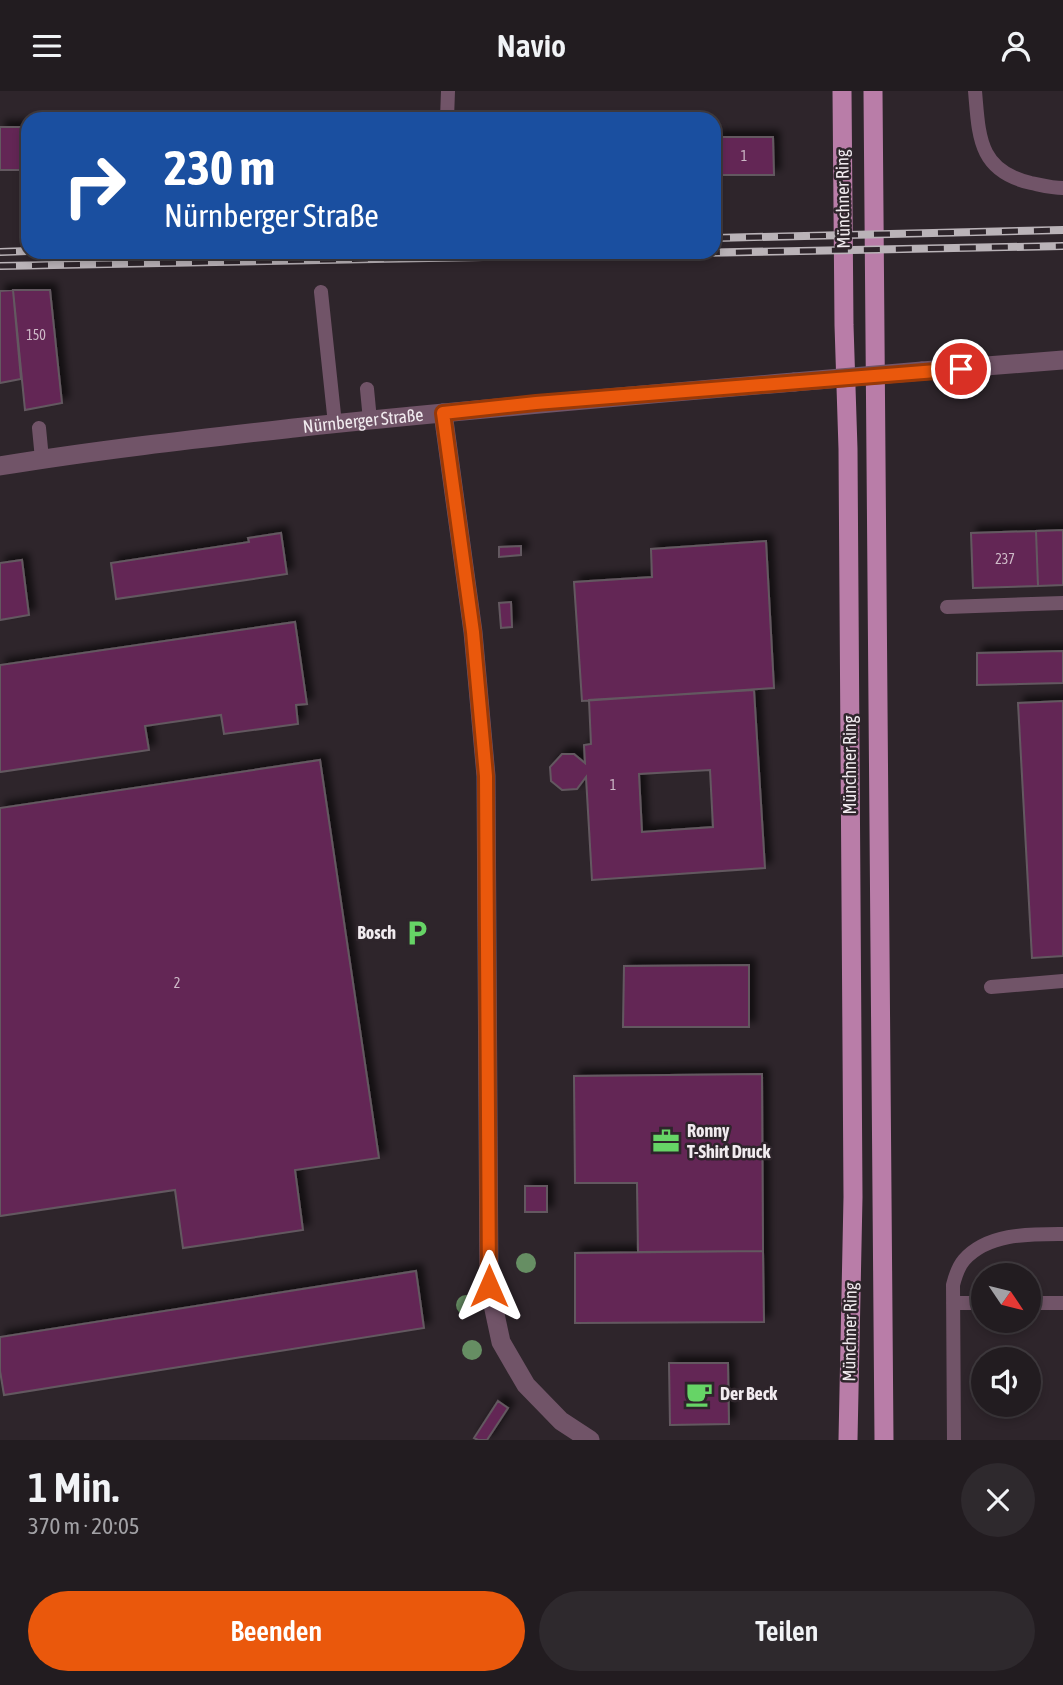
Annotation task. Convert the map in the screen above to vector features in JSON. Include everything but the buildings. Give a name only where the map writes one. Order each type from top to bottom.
[{"type":"main road","name":"Münchner Ring","points":[[842,91],[848,463],[853,1197],[848,1440]]},
{"type":"main road","name":"Münchner Ring","points":[[873,91],[884,1440]]},
{"type":"street","name":"Nürnberger Straße","points":[[0,465],[198,439],[550,402],[1063,360]]},
{"type":"street","points":[[443,413],[473,632],[486,776],[489,1286],[501,1342],[526,1385],[561,1422],[590,1440]]},
{"type":"lane","points":[[447,112],[448,91]]},
{"type":"lane","points":[[975,91],[979,133],[989,160],[1002,173],[1023,181],[1063,188]]},
{"type":"lane","points":[[321,292],[335,424]]},
{"type":"lane","points":[[367,389],[370,420]]},
{"type":"lane","points":[[39,428],[42,459]]},
{"type":"lane","points":[[947,607],[1063,603]]},
{"type":"lane","points":[[991,987],[1063,981]]},
{"type":"lane","points":[[954,1440],[953,1285],[957,1272],[964,1260],[983,1245],[1002,1238],[1023,1234],[1063,1234]]},
{"type":"lane","points":[[953,1303],[971,1303]]},
{"type":"lane","points":[[1041,1303],[1063,1303]]},
{"type":"railway","points":[[721,238],[1063,230]]},
{"type":"railway","points":[[721,252],[1063,246]]},
{"type":"railway","points":[[0,252],[21,251]]},
{"type":"railway","points":[[0,266],[372,259]]},
{"type":"place","name":"Bosch","points":[[417,933]]},
{"type":"place","name":"Ronny T-Shirt Druck","points":[[666,1141]]},
{"type":"place","name":"Der Beck","points":[[699,1394]]},
{"type":"route","points":[[489,1286],[486,776],[473,632],[443,413],[961,369]]}]
